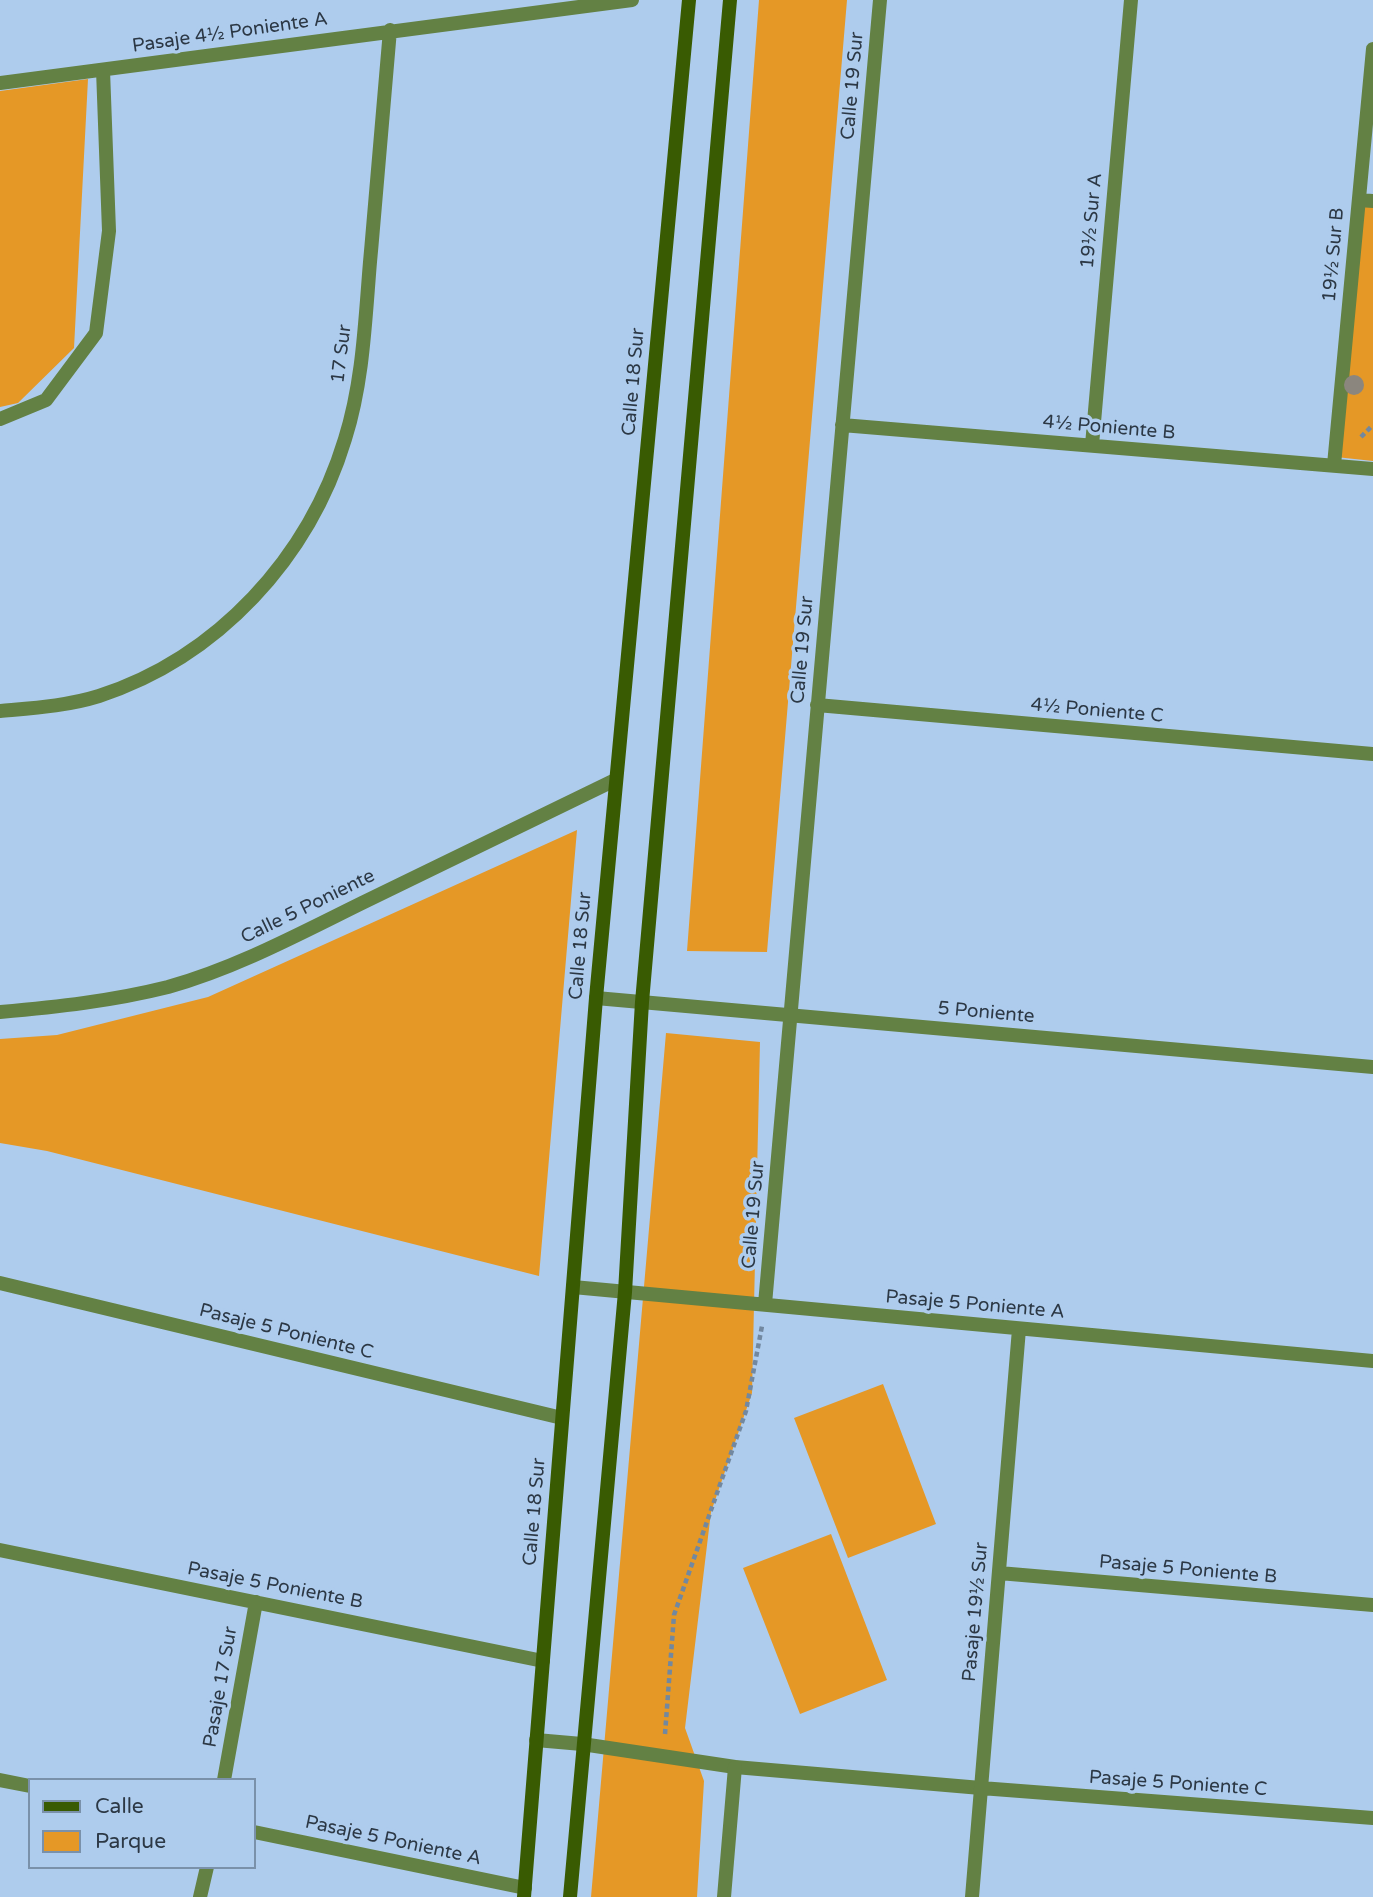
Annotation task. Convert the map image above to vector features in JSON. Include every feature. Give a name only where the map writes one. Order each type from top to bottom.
[{"type":"main road","name":"Calle 18 Sur","points":[[524,1893],[615,780],[689,0]]},
{"type":"main road","points":[[570,1897],[625,1292],[642,1002],[730,0]]},
{"type":"street","name":"Pasaje 4½ Poniente A","points":[[0,83],[632,0]]},
{"type":"street","name":"Calle 19 Sur","points":[[765,1304],[880,0]]},
{"type":"street","name":"19½ Sur A","points":[[1092,446],[1131,0]]},
{"type":"street","name":"17 Sur","points":[[0,711],[62,705],[97,697],[158,671],[211,636],[262,590],[302,537],[318,509],[345,439],[363,355],[390,30]]},
{"type":"street","name":"19½ Sur B","points":[[1334,465],[1366,200],[1373,49]]},
{"type":"street","points":[[0,419],[46,400],[96,333],[109,231],[103,70]]},
{"type":"street","name":"4½ Poniente B","points":[[842,425],[1373,468]]},
{"type":"street","name":"4½ Poniente C","points":[[817,705],[1373,754]]},
{"type":"street","name":"Calle 5 Poniente","points":[[0,1012],[119,998],[208,974],[281,943],[615,780]]},
{"type":"street","name":"5 Poniente","points":[[596,998],[1373,1067]]},
{"type":"street","name":"Pasaje 5 Poniente C","points":[[0,1283],[562,1418]]},
{"type":"street","name":"Pasaje 5 Poniente A","points":[[573,1287],[1373,1361]]},
{"type":"street","name":"Pasaje 19½ Sur","points":[[972,1897],[1019,1329]]},
{"type":"street","name":"Pasaje 5 Poniente B","points":[[0,1550],[543,1661]]},
{"type":"street","name":"Pasaje 5 Poniente B","points":[[999,1573],[1373,1605]]},
{"type":"street","name":"Pasaje 17 Sur","points":[[224,1778],[256,1602]]},
{"type":"street","name":"Pasaje 5 Poniente C","points":[[536,1740],[582,1744],[736,1767],[1373,1818]]},
{"type":"street","points":[[724,1897],[736,1767]]},
{"type":"street","points":[[0,1780],[28,1786]]},
{"type":"street","name":"Pasaje 5 Poniente A","points":[[256,1832],[524,1893]]},
{"type":"street","points":[[200,1897],[207,1869]]},
{"type":"path","points":[[667,1757],[665,1735],[674,1615],[746,1411],[765,1304]]},
{"type":"green space","points":[[759,0],[847,0],[767,952],[687,951]]},
{"type":"green space","points":[[88,79],[74,348],[18,403],[0,407],[0,91]]},
{"type":"green space","points":[[1358,204],[1373,205],[1373,461],[1336,457]]},
{"type":"green space","points":[[577,830],[539,1276],[47,1151],[0,1143],[0,1039],[57,1035],[208,997]]},
{"type":"green space","points":[[666,1033],[760,1042],[752,1393],[711,1512],[685,1728],[704,1781],[697,1897],[591,1897]]},
{"type":"green space","points":[[883,1384],[936,1524],[848,1558],[794,1418]]},
{"type":"green space","points":[[831,1534],[887,1680],[800,1714],[743,1568]]}]
